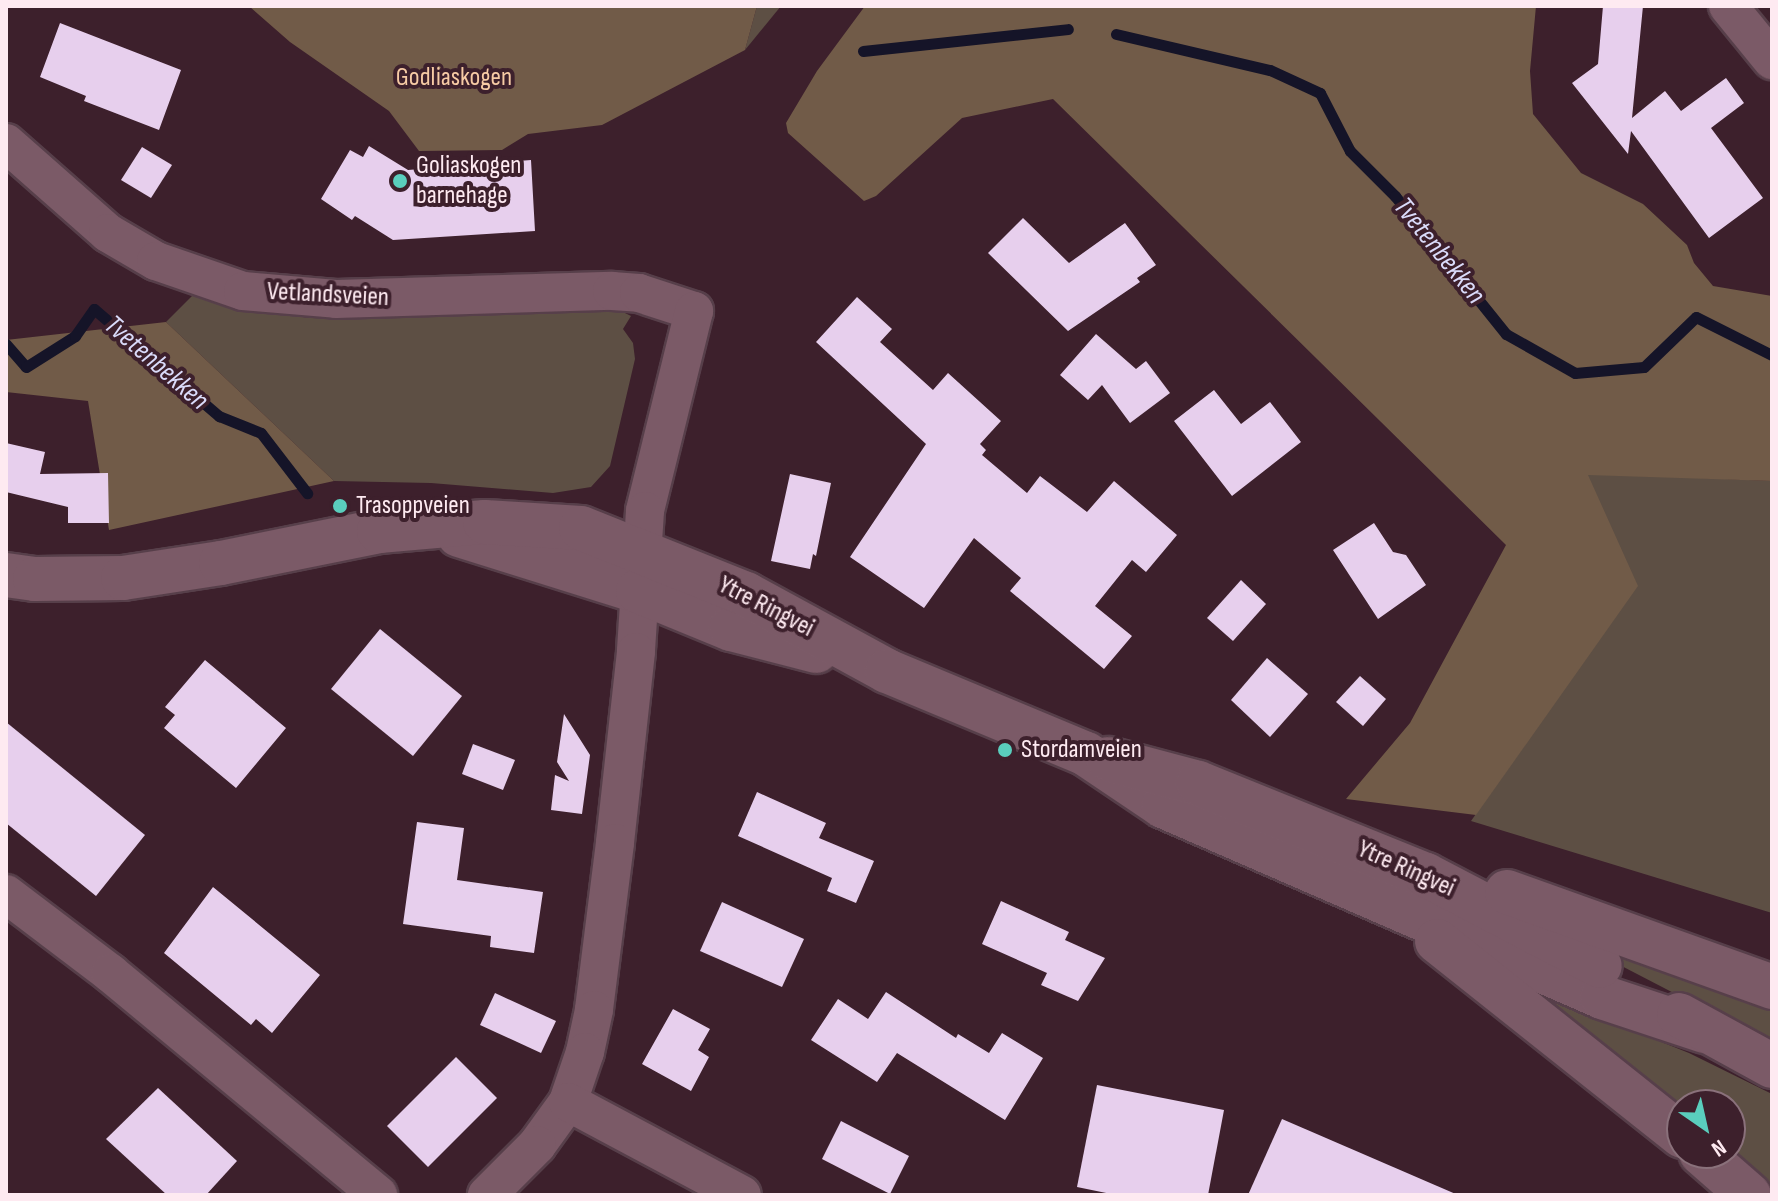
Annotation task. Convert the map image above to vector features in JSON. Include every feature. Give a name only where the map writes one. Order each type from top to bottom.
[{"type":"main road","points":[[6,575],[47,579],[123,578],[221,563],[350,535],[440,528],[639,572]]},
{"type":"main road","name":"Ytre Ringvei","points":[[639,572],[746,594],[887,671],[1086,754],[1168,772],[1426,875],[1612,972],[1705,1031],[1772,1066]]},
{"type":"main road","name":"Ytre Ringvei","points":[[1086,754],[1163,806],[1602,997],[1705,1031]]},
{"type":"main road","points":[[1426,875],[1497,889],[1772,987]]},
{"type":"main road","points":[[1391,905],[1666,1123]]},
{"type":"main road","points":[[1719,1169],[1749,1195]]},
{"type":"street","points":[[1728,6],[1772,60]]},
{"type":"street","name":"Vetlandsveien","points":[[6,143],[108,233],[156,261],[243,291],[336,299],[399,299],[522,291],[612,291],[639,293],[694,311],[645,511],[639,572]]},
{"type":"street","points":[[487,1195],[537,1145],[568,1102],[594,1010],[636,652],[639,572]]},
{"type":"street","points":[[6,894],[110,973],[378,1195]]},
{"type":"street","points":[[568,1102],[742,1195]]},
{"type":"shaded area","points":[[757,6],[781,6],[745,50]]},
{"type":"shaded area","points":[[196,292],[278,314],[311,318],[369,319],[560,310],[623,312],[631,316],[623,329],[633,343],[635,359],[610,466],[591,487],[553,493],[431,483],[334,481],[166,322]]},
{"type":"shaded area","points":[[1583,473],[1772,481],[1772,913],[1471,821],[1637,586]]},
{"type":"shaded area","points":[[1585,947],[1624,954],[1772,1009],[1772,1044]]},
{"type":"shaded area","points":[[1537,992],[1689,1053],[1772,1094],[1772,1195],[1746,1169],[1746,1089],[1666,1089],[1666,1102],[1534,998]]},
{"type":"green space","name":"Godliaskogen","points":[[249,6],[757,6],[745,50],[602,125],[528,134],[502,150],[419,151],[389,111],[290,42]]},
{"type":"green space","points":[[865,6],[1536,6],[1530,71],[1533,114],[1581,173],[1643,204],[1687,245],[1694,263],[1713,286],[1772,296],[1772,481],[1588,475],[1638,586],[1476,815],[1346,799],[1410,723],[1506,545],[1053,99],[962,118],[876,196],[864,201],[788,133],[786,123],[817,71]]},
{"type":"green space","points":[[166,322],[334,481],[109,530],[88,401],[6,392],[6,340]]},
{"type":"building","points":[[1603,6],[1643,6],[1632,118],[1665,91],[1681,111],[1726,78],[1744,103],[1711,128],[1763,198],[1709,238],[1631,131],[1628,154],[1572,83],[1598,64]]},
{"type":"building","points":[[60,23],[181,70],[159,130],[84,101],[86,96],[40,77]]},
{"type":"building","points":[[369,146],[408,170],[531,160],[535,231],[393,240],[355,216],[352,220],[321,199],[350,150],[363,157]]},
{"type":"building","points":[[142,147],[172,165],[151,198],[121,180]]},
{"type":"building","points":[[1023,218],[1069,263],[1125,223],[1156,265],[1137,278],[1140,282],[1068,331],[988,253]]},
{"type":"building","points":[[857,297],[892,329],[880,342],[933,390],[948,373],[1001,421],[980,444],[986,450],[982,455],[1027,493],[1040,476],[1087,512],[1114,481],[1177,535],[1146,572],[1132,560],[1095,606],[1132,636],[1104,669],[1010,591],[1021,578],[974,538],[924,608],[850,557],[926,444],[816,342]]},
{"type":"building","points":[[1096,334],[1136,369],[1146,361],[1170,393],[1130,423],[1102,385],[1088,400],[1060,375]]},
{"type":"building","points":[[1214,390],[1241,424],[1270,402],[1301,442],[1232,496],[1174,421]]},
{"type":"building","points":[[6,443],[45,452],[40,474],[108,473],[109,523],[68,523],[68,507],[6,492]]},
{"type":"building","points":[[790,474],[831,483],[816,556],[813,554],[810,569],[771,561]]},
{"type":"building","points":[[1374,523],[1393,552],[1406,555],[1426,585],[1378,619],[1333,550]]},
{"type":"building","points":[[1241,580],[1266,604],[1233,641],[1207,618]]},
{"type":"building","points":[[380,629],[462,696],[413,756],[331,689]]},
{"type":"building","points":[[1267,658],[1308,694],[1270,737],[1231,700]]},
{"type":"building","points":[[205,660],[286,728],[236,788],[164,728],[175,715],[165,707]]},
{"type":"building","points":[[1360,676],[1386,699],[1363,726],[1336,702]]},
{"type":"building","points":[[564,714],[590,755],[582,814],[551,810],[555,775],[569,781],[557,762]]},
{"type":"building","points":[[6,722],[145,835],[96,896],[6,823]]},
{"type":"building","points":[[473,744],[515,760],[503,790],[462,774]]},
{"type":"building","points":[[757,792],[826,823],[819,838],[874,861],[856,903],[827,891],[832,878],[738,836]]},
{"type":"building","points":[[417,822],[464,828],[457,880],[543,892],[534,953],[490,947],[491,936],[403,924]]},
{"type":"building","points":[[213,887],[320,975],[272,1033],[256,1019],[251,1025],[164,953]]},
{"type":"building","points":[[1001,901],[1069,932],[1065,940],[1105,958],[1078,1001],[1041,985],[1047,973],[982,944]]},
{"type":"building","points":[[722,902],[804,939],[782,987],[700,951]]},
{"type":"building","points":[[886,992],[956,1038],[958,1034],[989,1053],[1002,1033],[1043,1058],[1005,1120],[897,1053],[877,1082],[811,1040],[838,999],[868,1019]]},
{"type":"building","points":[[495,993],[556,1021],[541,1053],[480,1025]]},
{"type":"building","points":[[673,1009],[710,1029],[698,1050],[709,1057],[691,1091],[642,1064]]},
{"type":"building","points":[[456,1057],[497,1098],[428,1167],[387,1126]]},
{"type":"building","points":[[1097,1085],[1224,1110],[1208,1195],[1116,1195],[1077,1187]]},
{"type":"building","points":[[158,1088],[237,1161],[206,1195],[167,1195],[106,1139]]},
{"type":"building","points":[[1282,1119],[1458,1195],[1248,1195]]},
{"type":"building","points":[[841,1121],[909,1156],[890,1194],[822,1159]]},
{"type":"waterway","name":"Tvetenbekken","points":[[863,51],[1068,29]]},
{"type":"waterway","name":"Tvetenbekken","points":[[1116,34],[1270,70],[1320,93],[1350,151],[1395,196],[1506,334],[1575,373],[1644,367],[1696,317],[1772,355]]},
{"type":"waterway","name":"Tvetenbekken","points":[[6,344],[26,367],[75,336],[94,309],[219,416],[261,433],[307,493]]},
{"type":"place","name":"Goliaskogen barnehage","points":[[400,181]]},
{"type":"place","name":"Trasoppveien","points":[[340,506]]},
{"type":"place","name":"Stordamveien","points":[[1005,750]]}]
